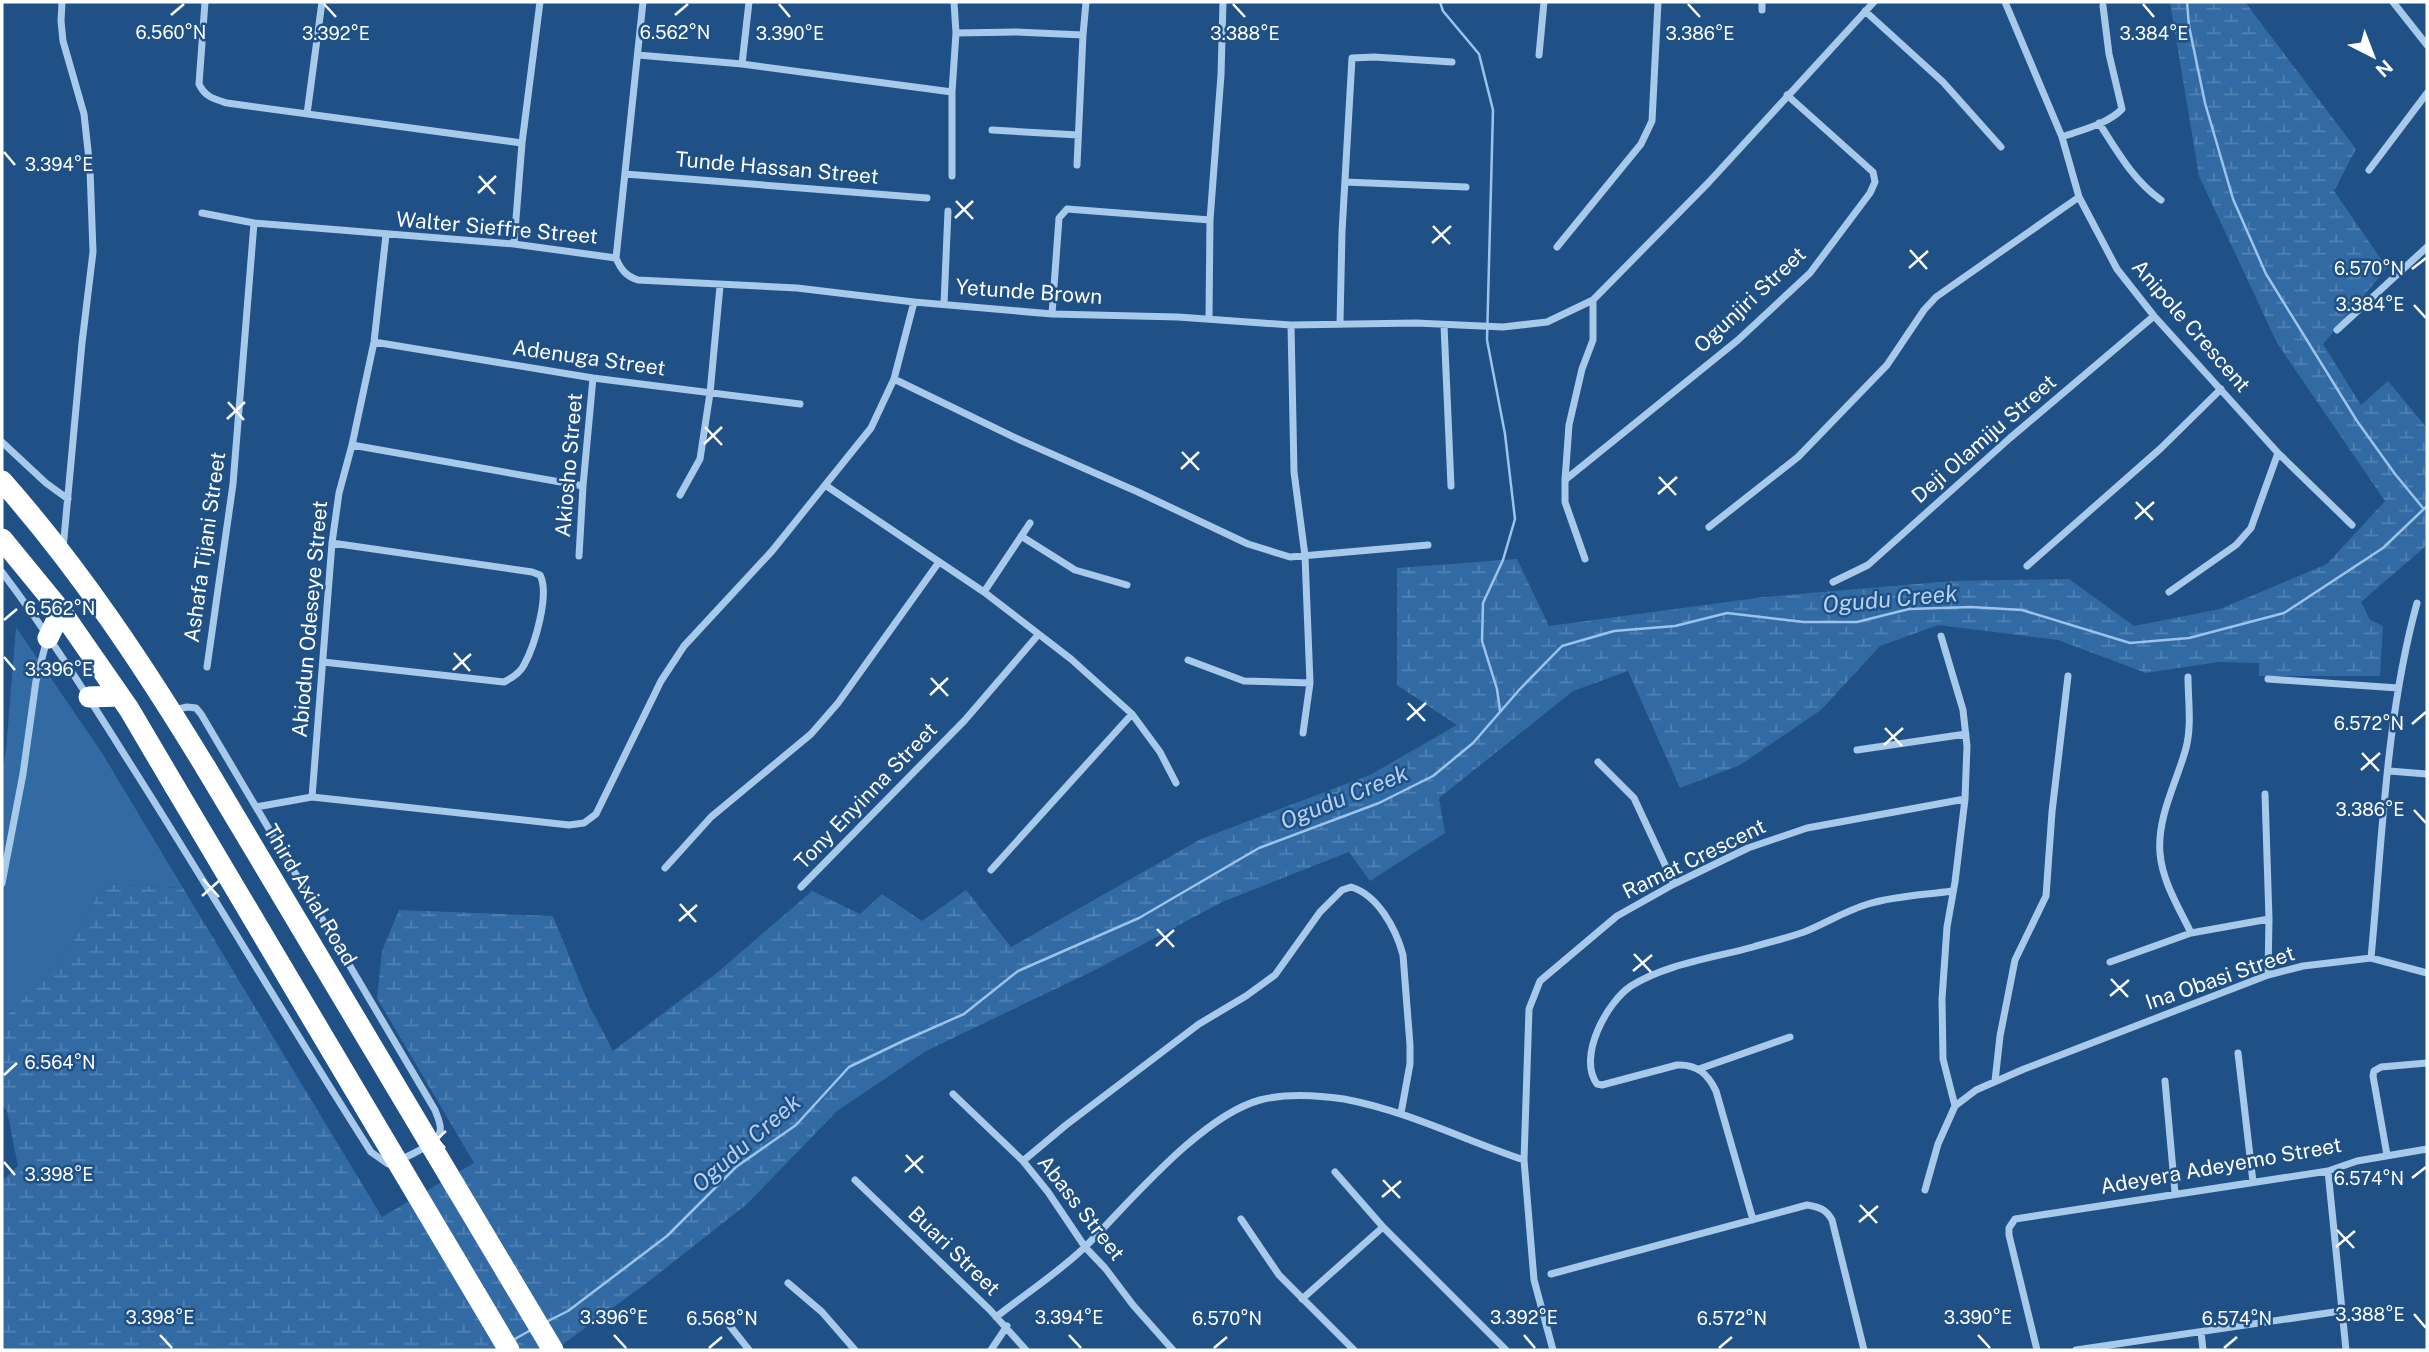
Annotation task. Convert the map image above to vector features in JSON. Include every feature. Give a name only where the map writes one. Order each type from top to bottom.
[{"type":"highway","name":"Third Axial Road","points":[[2,481],[63,554],[171,711],[553,1350]]},
{"type":"highway","points":[[2,539],[61,611],[120,696],[509,1350]]},
{"type":"highway","points":[[48,638],[61,611]]},
{"type":"highway","points":[[89,697],[120,696]]},
{"type":"street","points":[[62,2],[63,41],[84,114],[90,169],[93,251],[63,554]]},
{"type":"street","points":[[205,2],[199,84],[203,93],[227,103],[522,143]]},
{"type":"street","points":[[307,114],[322,2]]},
{"type":"street","points":[[514,244],[522,143],[541,2]]},
{"type":"street","name":"Walter Sieffre Street","points":[[202,214],[254,223],[514,244],[616,258],[643,2]]},
{"type":"street","points":[[742,64],[749,2]]},
{"type":"street","points":[[951,176],[956,33],[954,2]]},
{"type":"street","points":[[1077,165],[1086,2]]},
{"type":"street","points":[[1209,318],[1210,220],[1221,75],[1223,2]]},
{"type":"street","points":[[1539,55],[1544,2]]},
{"type":"street","points":[[1557,247],[1641,144],[1652,121],[1658,2]]},
{"type":"street","name":"Yetunde Brown","points":[[616,258],[628,277],[638,280],[797,288],[1052,314],[1209,318],[1291,325],[1340,323],[1503,327],[1547,322],[1593,300],[1709,183],[1874,2]]},
{"type":"street","name":"Anipole Crescent","points":[[2005,2],[2062,137],[2079,197],[2117,269],[2154,316],[2278,453],[2352,525]]},
{"type":"street","points":[[2393,2],[2427,45]]},
{"type":"street","points":[[2062,137],[2099,123],[2118,114],[2122,109],[2109,54],[2103,6]]},
{"type":"street","points":[[1865,11],[1943,82],[2001,147]]},
{"type":"street","points":[[956,33],[1083,35]]},
{"type":"street","points":[[638,55],[742,64],[952,93]]},
{"type":"street","points":[[1340,323],[1352,58],[1452,62]]},
{"type":"street","points":[[2369,170],[2427,93]]},
{"type":"street","name":"Ogunjiri Street","points":[[1565,480],[1738,340],[1810,273],[1870,193],[1875,182],[1873,172],[1787,95]]},
{"type":"street","points":[[2099,123],[2131,172],[2145,189],[2161,200]]},
{"type":"street","points":[[992,130],[1078,135]]},
{"type":"street","name":"Tunde Hassan Street","points":[[625,174],[927,198]]},
{"type":"street","points":[[1345,182],[1466,187]]},
{"type":"street","points":[[1709,527],[1798,457],[1887,365],[1936,296],[2079,197]]},
{"type":"street","points":[[1052,314],[1059,218],[1067,209],[1210,220]]},
{"type":"street","points":[[944,304],[948,211]]},
{"type":"street","name":"Ashafa Tijani Street","points":[[206,667],[233,484],[254,223]]},
{"type":"street","name":"Abiodun Odeseye Street","points":[[312,797],[332,543],[339,493],[374,342],[386,235]]},
{"type":"street","points":[[2336,330],[2427,247]]},
{"type":"street","points":[[680,495],[699,459],[710,393],[720,286]]},
{"type":"street","points":[[1585,559],[1565,502],[1565,480],[1569,425],[1593,340],[1593,300]]},
{"type":"street","points":[[256,807],[312,797],[569,825],[584,823],[596,814],[661,681],[684,646],[772,551],[872,428],[894,379],[914,302]]},
{"type":"street","name":"Deji Olamiju Street","points":[[1833,582],[1868,565],[2010,438],[2154,316]]},
{"type":"street","points":[[1291,325],[1294,472],[1305,556],[1310,683],[1303,733]]},
{"type":"street","points":[[1448,325],[1451,486]]},
{"type":"street","name":"Adenuga Street","points":[[374,342],[593,378],[800,404]]},
{"type":"street","name":"Akiosho Street","points":[[579,555],[593,378]]},
{"type":"street","points":[[894,379],[1248,544],[1290,557],[1428,545]]},
{"type":"street","points":[[2027,566],[2160,449],[2221,389]]},
{"type":"street","points":[[2,442],[46,483],[68,499]]},
{"type":"street","points":[[352,445],[583,486]]},
{"type":"street","points":[[2169,592],[2236,545],[2251,528],[2278,453]]},
{"type":"street","points":[[825,485],[984,592],[1070,659],[1132,714],[1160,752],[1176,783]]},
{"type":"street","points":[[984,592],[1030,523]]},
{"type":"street","points":[[1021,536],[1075,570],[1127,585]]},
{"type":"street","points":[[323,662],[504,682],[514,677],[524,666],[533,644],[545,593],[540,575],[532,572],[332,543]]},
{"type":"street","points":[[665,868],[711,817],[811,734],[829,714],[939,562]]},
{"type":"street","points":[[2,572],[89,697],[295,1034],[371,1152],[388,1164],[420,1150],[439,1135],[441,1129],[435,1110],[196,708],[171,711]]},
{"type":"street","points":[[2371,958],[2398,688],[2407,637],[2417,603]]},
{"type":"street","name":"Tony Enyinna Street","points":[[802,887],[965,720],[1038,635]]},
{"type":"street","points":[[1925,1190],[1938,1144],[1955,1106],[1943,1059],[1944,955],[1965,799],[1966,734],[1954,675],[1941,636]]},
{"type":"street","points":[[2,883],[25,765],[36,681],[48,638]]},
{"type":"street","points":[[1188,660],[1235,679],[1310,683]]},
{"type":"street","points":[[1995,1081],[2000,1036],[2015,960],[2046,896],[2052,812],[2068,676]]},
{"type":"street","points":[[2188,677],[2189,728],[2186,747],[2165,811],[2160,852],[2169,888],[2191,933]]},
{"type":"street","points":[[2268,679],[2398,688]]},
{"type":"street","points":[[991,870],[1132,714]]},
{"type":"street","points":[[1857,750],[1966,734]]},
{"type":"street","points":[[1598,762],[1634,798],[1674,884]]},
{"type":"street","points":[[2389,771],[2427,774]]},
{"type":"street","points":[[2264,793],[2269,919],[2268,975]]},
{"type":"street","name":"Ramat Crescent","points":[[1553,1350],[1534,1280],[1524,1160],[1529,1009],[1533,993],[1540,981],[1617,916],[1674,884],[1748,848],[1807,828],[1965,799]]},
{"type":"street","points":[[1023,1161],[1199,1024],[1275,975],[1320,912],[1342,891],[1351,887],[1368,895],[1376,905],[1399,940],[1403,955],[1410,1064],[1401,1113]]},
{"type":"street","points":[[1754,1220],[1716,1091],[1711,1080],[1699,1069],[1688,1064],[1677,1065],[1602,1085],[1597,1084],[1591,1071],[1592,1050],[1598,1028],[1615,999],[1646,978],[1803,932],[1843,912],[1871,903],[1952,891]]},
{"type":"street","points":[[2110,962],[2191,933],[2269,919]]},
{"type":"street","name":"Ina Obasi Street","points":[[1955,1106],[1976,1090],[1995,1081],[2268,975],[2303,966],[2371,958],[2427,973]]},
{"type":"street","points":[[1699,1069],[1790,1037]]},
{"type":"street","points":[[2238,1053],[2253,1182]]},
{"type":"street","points":[[2388,1155],[2374,1071],[2381,1067],[2427,1063]]},
{"type":"street","points":[[2165,1081],[2175,1193]]},
{"type":"street","name":"Abass Street","points":[[953,1094],[1023,1161],[1048,1192],[1085,1247],[1173,1350]]},
{"type":"street","points":[[996,1317],[1085,1247],[1166,1163],[1216,1124],[1257,1101],[1280,1096],[1341,1099],[1401,1113],[1524,1160]]},
{"type":"street","name":"Adeyera Adeyemo Street","points":[[2037,1350],[2009,1235],[2011,1223],[2020,1216],[2328,1171],[2357,1161],[2427,1149]]},
{"type":"street","points":[[2328,1171],[2346,1350]]},
{"type":"street","points":[[1335,1172],[1383,1227],[1506,1350]]},
{"type":"street","name":"Buari Street","points":[[855,1180],[1007,1326],[1026,1350]]},
{"type":"street","points":[[1551,1274],[1807,1205],[1824,1209],[1829,1214],[1864,1350]]},
{"type":"street","points":[[1241,1219],[1279,1275],[1353,1350]]},
{"type":"street","points":[[1302,1299],[1383,1227]]},
{"type":"street","points":[[788,1283],[822,1312],[855,1350]]},
{"type":"street","points":[[2076,1350],[2341,1311]]},
{"type":"street","points":[[730,1326],[749,1350]]},
{"type":"street","points":[[991,1350],[1007,1326]]},
{"type":"street","points":[[2201,1332],[2203,1350]]},
{"type":"green space","points":[[2170,2],[2245,2],[2356,149],[2334,191],[2387,268],[2323,344],[2361,405],[2388,381],[2427,428],[2427,545],[2361,602],[2370,620],[2383,626],[2380,676],[2259,676],[2259,663],[2218,662],[2146,673],[2058,640],[1938,625],[1880,646],[1821,710],[1740,765],[1680,788],[1628,671],[1573,691],[1439,798],[1445,833],[1370,881],[1349,852],[1222,902],[1097,969],[926,1051],[837,1111],[747,1204],[648,1282],[555,1350],[2,1350],[2,1181],[18,1166],[7,1111],[2,1105],[2,1020],[66,955],[103,884],[183,888],[382,1217],[474,1163],[377,998],[382,951],[399,910],[553,916],[589,1005],[613,1051],[718,972],[812,891],[860,914],[882,894],[922,921],[966,890],[1011,947],[1201,839],[1370,775],[1457,725],[1397,685],[1397,568],[1517,559],[1549,626],[1764,597],[1952,581],[2069,579],[2134,626],[2220,609],[2327,564],[2385,501],[2277,343],[2199,176]]},
{"type":"green space","points":[[16,627],[102,753],[183,888],[103,884],[66,955],[2,1020],[2,771]]},
{"type":"waterway","points":[[1440,2],[1443,11],[1479,54],[1493,110],[1487,340],[1505,434],[1515,519],[1503,560],[1483,603],[1482,641],[1497,689],[1500,711]]},
{"type":"waterway","points":[[2187,2],[2189,26],[2205,103],[2233,199],[2266,274],[2357,421],[2423,508]]},
{"type":"waterway","name":"Ogudu Creek","points":[[546,1322],[568,1311],[667,1236],[736,1167],[796,1125],[849,1067],[964,1014],[1018,971],[1139,918],[1259,848],[1379,803],[1433,776],[1473,743],[1562,646],[1614,631],[1675,626],[1727,613],[1804,622],[1857,622],[1909,609],[1971,607],[2022,610],[2130,643],[2189,638],[2284,613],[2383,548],[2427,506]]},
{"type":"waterway","name":"Ogudu Creek","points":[[513,1340],[531,1330]]}]
